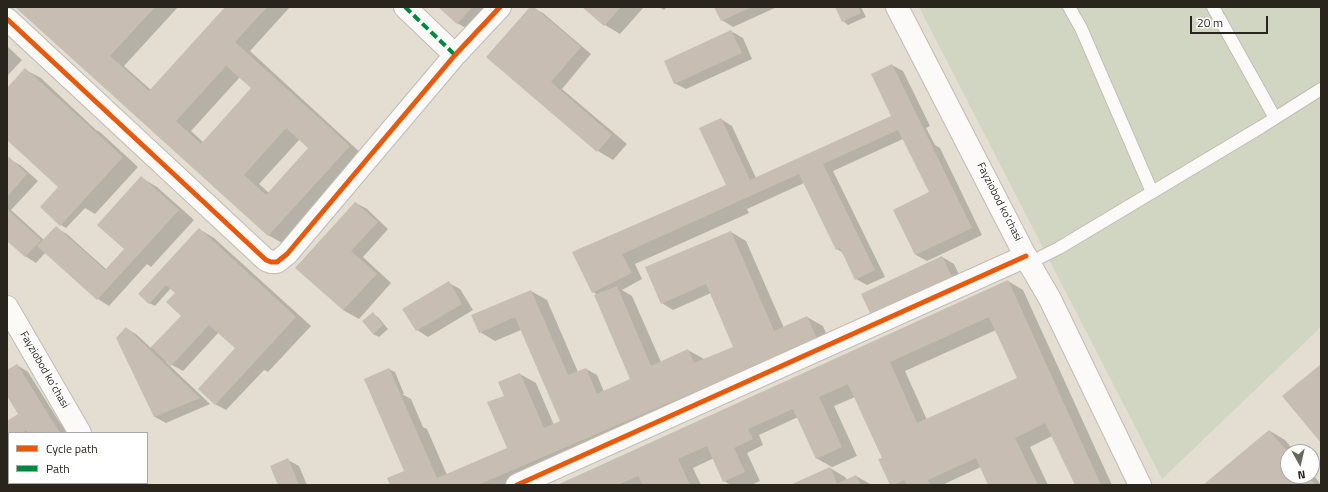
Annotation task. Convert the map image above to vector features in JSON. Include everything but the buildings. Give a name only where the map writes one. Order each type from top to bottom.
[{"type":"street","points":[[405,7],[455,55]]},
{"type":"street","points":[[7,19],[260,255],[266,260],[277,262],[287,254],[455,55],[500,7]]},
{"type":"street","name":"Fayziobod koʻchasi","points":[[897,7],[1050,300],[1140,485]]},
{"type":"street","points":[[517,485],[1028,259]]},
{"type":"street","name":"Fayziobod koʻchasi","points":[[7,307],[79,432]]},
{"type":"lane","points":[[1069,7],[1081,28],[1152,192]]},
{"type":"lane","points":[[1213,7],[1275,118]]},
{"type":"lane","points":[[1028,259],[1059,248],[1321,89]]},
{"type":"green space","points":[[919,7],[1321,7],[1321,327],[1162,479]]},
{"type":"marked path","points":[[405,7],[455,55]]},
{"type":"cycle path","points":[[7,19],[266,260],[277,262],[287,254],[455,55],[500,7]]},
{"type":"cycle path","points":[[517,485],[1026,256]]}]
